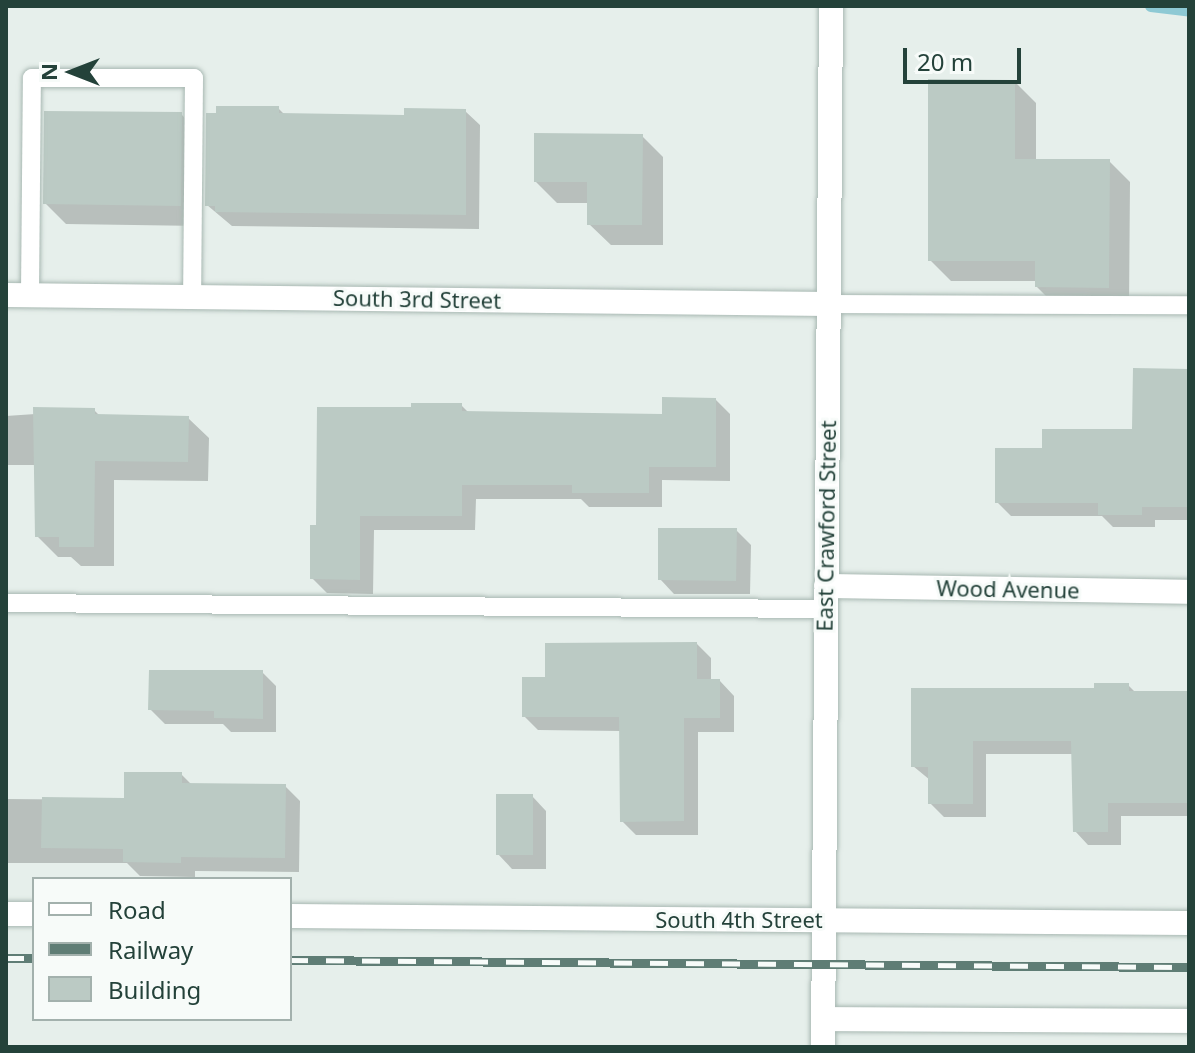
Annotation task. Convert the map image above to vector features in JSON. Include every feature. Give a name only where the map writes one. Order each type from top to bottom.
[{"type":"street","name":"East Crawford Street","points":[[823,1047],[831,6]]},
{"type":"street","name":"South 3rd Street","points":[[18,295],[828,304]]},
{"type":"street","name":"Wood Avenue","points":[[825,598],[1189,592]]},
{"type":"street","points":[[6,914],[32,914]]},
{"type":"street","name":"South 4th Street","points":[[292,916],[1189,923]]},
{"type":"street","points":[[823,1019],[1189,1021]]},
{"type":"lane","points":[[18,295],[32,78],[194,78],[192,297]]},
{"type":"lane","points":[[828,304],[1189,305]]},
{"type":"lane","points":[[6,603],[825,598]]},
{"type":"building","points":[[928,79],[1015,80],[1015,159],[1110,159],[1109,288],[1035,287],[1035,261],[928,261]]},
{"type":"building","points":[[216,106],[279,106],[279,113],[404,115],[404,108],[466,109],[466,215],[215,212],[215,206],[205,206],[206,113],[216,113]]},
{"type":"building","points":[[44,111],[182,112],[181,206],[43,204]]},
{"type":"building","points":[[534,133],[643,134],[642,225],[587,225],[587,182],[534,182]]},
{"type":"building","points":[[1133,368],[1189,369],[1189,507],[1142,507],[1142,515],[1098,515],[1098,503],[995,503],[995,448],[1042,448],[1042,429],[1132,429]]},
{"type":"building","points":[[662,397],[716,398],[716,467],[649,467],[649,493],[572,493],[572,485],[462,485],[462,516],[360,516],[360,580],[310,579],[310,525],[316,525],[317,407],[411,407],[411,403],[462,403],[462,411],[662,414]]},
{"type":"building","points":[[33,407],[95,408],[95,414],[189,416],[188,462],[95,461],[94,547],[59,547],[59,537],[35,537]]},
{"type":"building","points":[[658,528],[737,528],[736,581],[658,580]]},
{"type":"building","points":[[697,642],[697,679],[720,679],[720,718],[684,718],[684,821],[620,822],[619,717],[522,717],[522,677],[545,677],[545,643]]},
{"type":"building","points":[[149,670],[263,670],[263,719],[214,718],[214,711],[148,710]]},
{"type":"building","points":[[1094,683],[1129,683],[1129,691],[1189,691],[1189,803],[1108,803],[1108,832],[1073,832],[1071,741],[973,741],[973,804],[928,804],[928,767],[911,767],[911,688],[1094,688]]},
{"type":"building","points":[[124,772],[182,772],[182,783],[286,784],[285,858],[181,857],[181,863],[123,862],[123,849],[41,848],[42,797],[124,798]]},
{"type":"building","points":[[496,794],[533,794],[533,855],[496,855]]},
{"type":"waterway","points":[[1151,6],[1189,11]]},
{"type":"railway","points":[[6,958],[32,958]]},
{"type":"railway","points":[[292,960],[1189,967]]}]
